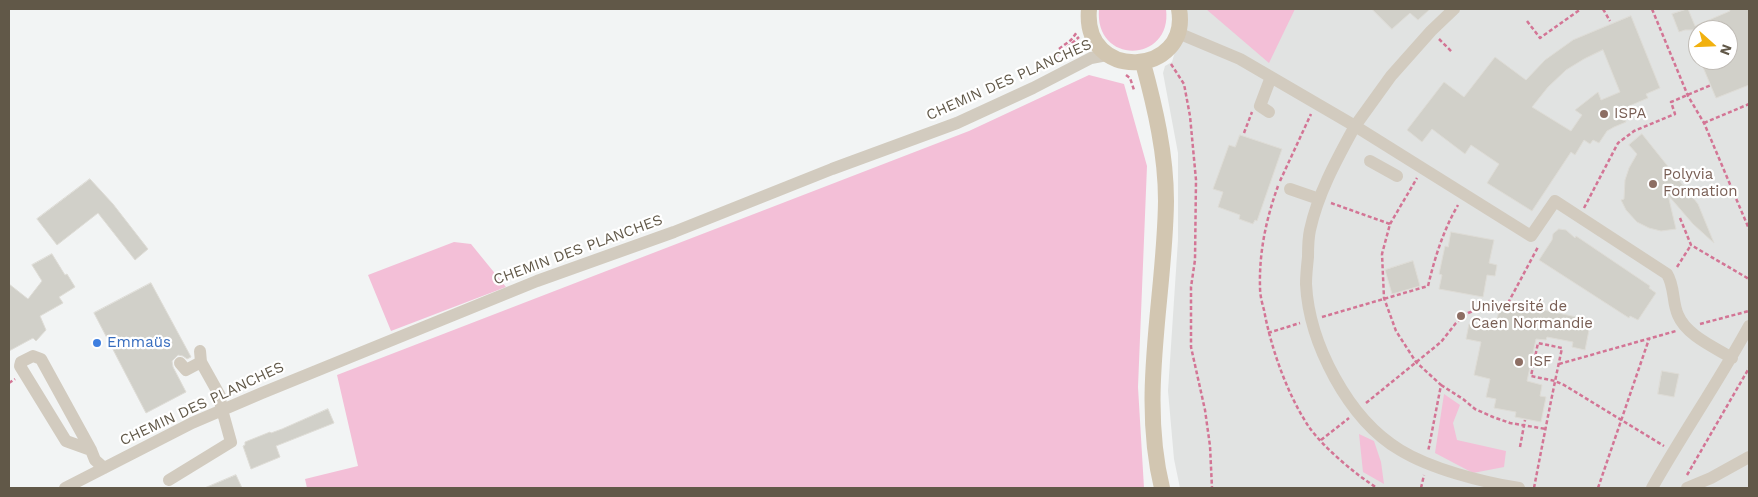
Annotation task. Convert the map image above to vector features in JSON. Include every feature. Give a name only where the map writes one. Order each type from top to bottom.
[{"type":"main road","points":[[1085,14],[1098,46],[1107,55],[1118,61],[1131,63],[1154,59],[1172,43],[1178,33],[1180,24],[1179,9]]},
{"type":"main road","points":[[1143,62],[1152,94],[1162,150],[1166,200],[1152,405],[1157,466],[1162,488]]},
{"type":"street","points":[[1454,9],[1430,31],[1391,76],[1355,126],[1336,160],[1319,199],[1309,232],[1306,284],[1312,320],[1327,364],[1356,412],[1376,433],[1400,450],[1426,462],[1484,482],[1518,488]]},
{"type":"street","points":[[1178,33],[1240,59],[1355,126],[1532,236],[1554,201],[1667,274],[1672,282],[1677,315],[1686,328],[1732,358]]},
{"type":"street","name":"CHEMIN DES PLANCHES","points":[[65,488],[192,423],[223,410],[538,281],[674,232],[957,122],[1032,88],[1091,58],[1107,55]]},
{"type":"street","points":[[1269,112],[1260,106],[1271,77]]},
{"type":"street","points":[[1370,161],[1397,176]]},
{"type":"street","points":[[1290,189],[1319,199]]},
{"type":"street","points":[[1652,488],[1673,451],[1732,358],[1749,326]]},
{"type":"street","points":[[91,450],[66,441],[20,366],[21,362],[33,356],[41,359],[91,450],[95,460],[104,468]]},
{"type":"street","points":[[170,480],[231,442],[220,396],[201,357],[186,370],[180,363]]},
{"type":"street","points":[[1687,482],[1711,478],[1749,457]]},
{"type":"path","points":[[1527,21],[1540,38],[1581,9]]},
{"type":"path","points":[[1603,9],[1610,21]]},
{"type":"path","points":[[1652,9],[1688,96],[1704,123],[1749,229]]},
{"type":"path","points":[[1059,49],[1072,40],[1085,14]]},
{"type":"path","name":"CHEMIN DES PLANCHES","points":[[1038,70],[1082,34],[1085,14]]},
{"type":"path","points":[[1430,31],[1452,52]]},
{"type":"path","points":[[1164,52],[1184,84],[1190,116],[1196,180],[1195,260],[1190,304],[1191,347],[1210,446],[1212,488]]},
{"type":"path","points":[[1122,73],[1130,78],[1137,97]]},
{"type":"path","points":[[1576,215],[1584,209],[1618,143],[1634,131],[1675,114],[1671,102],[1711,85]]},
{"type":"path","points":[[1317,104],[1304,125],[1277,188],[1263,236],[1260,288],[1268,333],[1286,382],[1309,426],[1361,478],[1377,488]]},
{"type":"path","points":[[1704,123],[1749,104]]},
{"type":"path","points":[[1423,168],[1390,224],[1382,254],[1384,298],[1396,331],[1416,362],[1441,385],[1484,413],[1524,426],[1546,429]]},
{"type":"path","points":[[1268,333],[1428,286],[1435,256],[1448,223],[1464,194]]},
{"type":"path","points":[[1319,199],[1390,224]]},
{"type":"path","points":[[1680,218],[1691,245],[1749,279]]},
{"type":"path","points":[[1508,303],[1541,241],[1532,236]]},
{"type":"path","points":[[1669,278],[1691,245]]},
{"type":"path","points":[[1321,440],[1441,342],[1456,323],[1468,313],[1489,305],[1500,307]]},
{"type":"path","points":[[1559,364],[1749,311]]},
{"type":"path","points":[[1598,488],[1649,339]]},
{"type":"path","points":[[1534,488],[1555,381],[1562,348],[1538,343],[1531,376],[1555,381],[1673,451]]},
{"type":"path","points":[[1687,482],[1749,368]]},
{"type":"path","points":[[1421,488],[1441,385]]},
{"type":"path","points":[[1520,447],[1526,420]]},
{"type":"shaded area","points":[[1099,9],[1166,9],[1165,27],[1158,40],[1147,48],[1133,51],[1120,48],[1108,41],[1101,28]]},
{"type":"shaded area","name":"Université de Caen Normandie","points":[[1186,9],[1749,9],[1749,488],[1180,488],[1174,459],[1168,391],[1178,240],[1178,153],[1163,73],[1165,66],[1172,62]]},
{"type":"shaded area","points":[[1206,9],[1295,9],[1269,63]]},
{"type":"shaded area","points":[[1089,75],[1124,84],[1147,166],[1138,387],[1144,488],[307,488],[305,479],[358,466],[337,375],[969,131]]},
{"type":"shaded area","points":[[454,242],[471,244],[506,287],[391,331],[368,275]]},
{"type":"shaded area","points":[[1444,394],[1460,405],[1453,423],[1457,440],[1506,451],[1504,467],[1473,473],[1435,453]]},
{"type":"shaded area","points":[[1359,434],[1374,441],[1381,462],[1384,484],[1363,472]]},
{"type":"building","points":[[1372,9],[1430,9],[1418,20],[1410,13],[1392,29]]},
{"type":"building","points":[[1688,9],[1693,20],[1688,20],[1688,30],[1679,32],[1672,14]]},
{"type":"building","points":[[1729,9],[1749,9],[1749,85],[1716,98],[1704,70],[1738,70],[1738,20],[1709,20],[1730,11]]},
{"type":"building","name":"ISPA","points":[[1631,16],[1660,88],[1646,94],[1648,98],[1627,107],[1629,113],[1624,115],[1626,122],[1607,131],[1599,143],[1593,140],[1590,144],[1584,140],[1575,155],[1571,152],[1532,211],[1487,183],[1499,164],[1471,145],[1465,154],[1432,129],[1422,142],[1407,130],[1444,82],[1464,97],[1495,57],[1526,80],[1545,60],[1573,40]],"holes":[[[1603,50],[1620,92],[1601,100],[1598,92],[1575,110],[1582,115],[1571,131],[1532,107],[1548,87],[1566,70]]]},
{"type":"building","name":"Polyvia Formation","points":[[1642,134],[1698,204],[1714,243],[1693,224],[1668,195],[1676,229],[1661,231],[1649,228],[1637,222],[1626,210],[1621,200],[1624,199],[1625,180],[1629,168],[1637,154],[1629,145]]},
{"type":"building","points":[[1240,135],[1282,149],[1257,221],[1255,220],[1253,224],[1239,219],[1240,215],[1218,207],[1223,192],[1213,189],[1229,145],[1235,147]]},
{"type":"building","points":[[90,179],[113,204],[148,249],[135,260],[98,213],[57,245],[37,219]]},
{"type":"building","points":[[1559,229],[1566,230],[1575,238],[1576,236],[1650,286],[1649,288],[1656,293],[1638,320],[1630,316],[1629,318],[1539,260],[1552,240],[1553,234]]},
{"type":"building","points":[[1451,232],[1494,240],[1489,263],[1497,265],[1495,276],[1487,275],[1483,297],[1439,289],[1442,275],[1439,274],[1445,246],[1448,247]]},
{"type":"building","points":[[52,254],[75,287],[59,297],[63,303],[40,316],[46,330],[36,341],[33,338],[9,351],[9,284],[28,299],[42,281],[32,265]]},
{"type":"building","points":[[1413,261],[1420,286],[1392,294],[1385,270]]},
{"type":"building","points":[[151,283],[191,357],[187,359],[178,355],[172,361],[173,367],[186,392],[146,413],[94,313]]},
{"type":"building","name":"ISF","points":[[1501,301],[1586,319],[1586,324],[1590,325],[1585,350],[1572,347],[1573,342],[1547,337],[1546,340],[1536,339],[1527,381],[1542,385],[1540,396],[1546,397],[1541,422],[1515,417],[1516,412],[1494,408],[1496,399],[1486,397],[1490,379],[1474,375],[1481,342],[1466,339],[1469,324],[1495,329]]},
{"type":"building","points":[[1662,371],[1679,374],[1674,397],[1658,394]]},
{"type":"building","points":[[328,409],[334,423],[276,446],[280,457],[251,469],[243,446],[245,442],[282,429]]},
{"type":"building","points":[[236,475],[242,488],[205,488]]},
{"type":"place","name":"ISPA","points":[[1604,114]]},
{"type":"place","name":"Polyvia Formation","points":[[1653,184]]},
{"type":"place","name":"Université de Caen Normandie","points":[[1461,316]]},
{"type":"place","name":"Emmaüs","points":[[97,343]]},
{"type":"place","name":"ISF","points":[[1519,362]]}]
